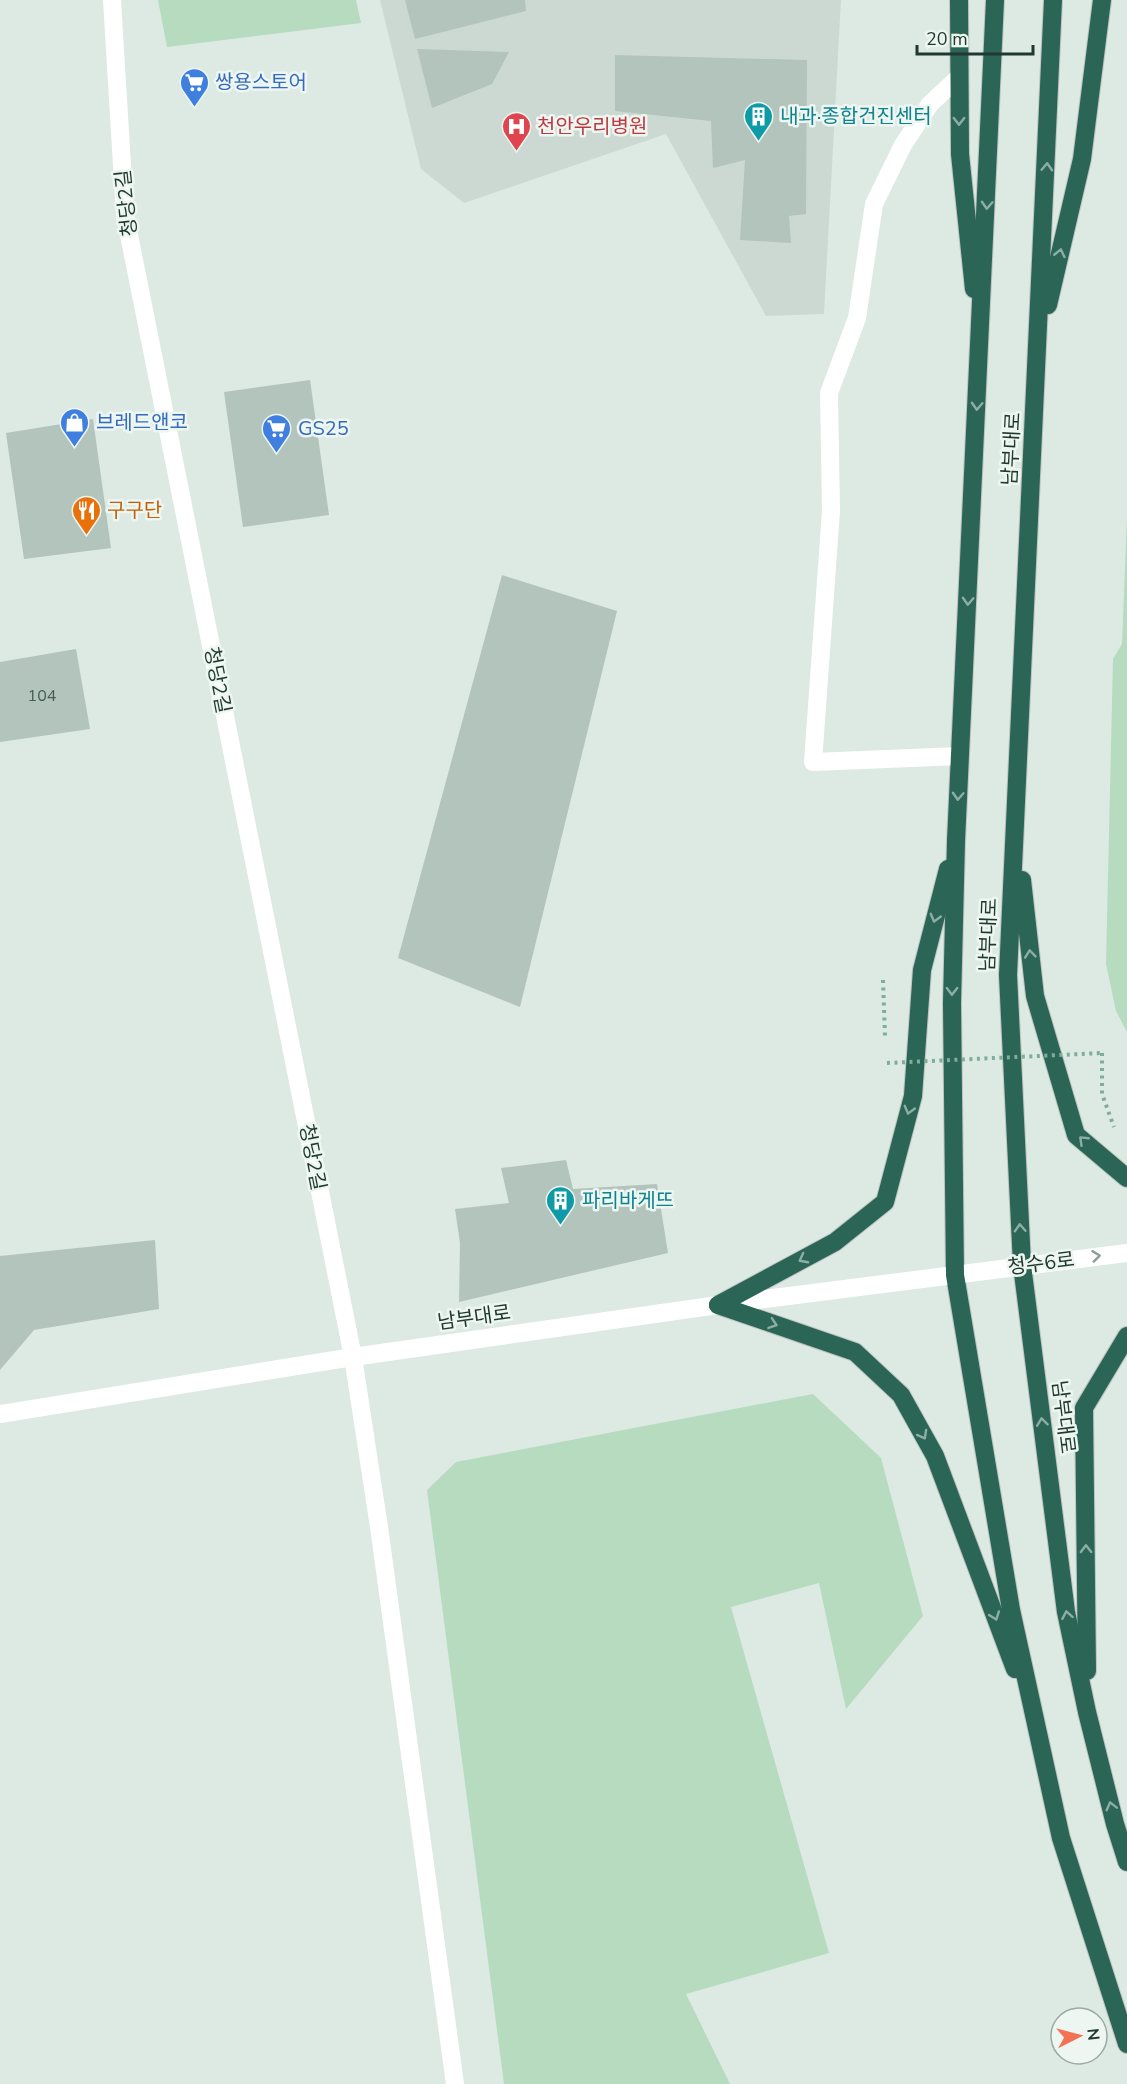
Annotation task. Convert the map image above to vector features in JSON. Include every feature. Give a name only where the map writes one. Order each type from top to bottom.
[{"type":"highway","points":[[959,0],[960,154],[980,348]]},
{"type":"highway","name":"남부대로","points":[[995,0],[956,841],[952,1003],[955,1275],[1011,1610],[1060,1838],[1127,2044]]},
{"type":"highway","name":"남부대로","points":[[1053,0],[1008,975],[1022,1265],[1066,1612],[1087,1712],[1115,1824],[1127,1862]]},
{"type":"highway","points":[[1038,351],[1082,159],[1102,0]]},
{"type":"highway","points":[[1016,822],[1035,996],[1076,1135],[1127,1178]]},
{"type":"highway","points":[[718,1305],[835,1242],[885,1202],[913,1096],[921,970],[956,841]]},
{"type":"highway","points":[[718,1305],[855,1352],[901,1395],[935,1456],[1038,1730]]},
{"type":"highway","points":[[1087,1712],[1084,1408],[1127,1336]]},
{"type":"street","name":"청당2길","points":[[112,0],[125,214],[352,1357],[379,1527],[455,2084]]},
{"type":"street","points":[[959,77],[930,104],[903,145],[874,204],[857,318],[829,393],[831,511],[813,762],[960,756]]},
{"type":"street","name":"청수6로","points":[[955,1275],[1127,1253]]},
{"type":"street","name":"남부대로","points":[[0,1414],[352,1357],[718,1305],[955,1275]]},
{"type":"path","points":[[883,980],[886,1039]]},
{"type":"path","points":[[886,1051],[887,1063],[1102,1053],[1102,1094],[1117,1135]]},
{"type":"shaded area","name":"천안우리병원","points":[[380,0],[841,0],[824,314],[766,316],[666,134],[464,203],[421,169]]},
{"type":"green space","points":[[158,0],[356,0],[361,23],[167,47]]},
{"type":"green space","points":[[1127,518],[1127,1032],[1116,1011],[1106,964],[1113,659],[1122,644]]},
{"type":"green space","points":[[813,1394],[881,1458],[923,1616],[846,1709],[819,1583],[731,1607],[829,1953],[686,1994],[730,2084],[504,2084],[427,1490],[456,1462]]},
{"type":"building","points":[[405,0],[525,0],[526,11],[415,39]]},
{"type":"building","points":[[417,49],[509,52],[492,84],[432,108]]},
{"type":"building","name":"내과·종합건진센터","points":[[615,55],[807,60],[806,214],[789,216],[791,243],[740,240],[745,160],[713,168],[711,121],[615,111]]},
{"type":"building","name":"GS25","points":[[310,380],[329,515],[243,527],[224,392]]},
{"type":"building","points":[[93,419],[111,548],[24,559],[6,433]]},
{"type":"building","points":[[502,575],[617,611],[520,1007],[398,958]]},
{"type":"building","points":[[76,649],[90,729],[0,742],[0,662]]},
{"type":"building","name":"파리바게뜨","points":[[566,1160],[573,1189],[657,1184],[668,1253],[459,1302],[460,1243],[455,1209],[509,1203],[501,1168]]},
{"type":"building","points":[[155,1240],[159,1309],[34,1330],[0,1370],[0,1256]]},
{"type":"place","name":"쌍용스토어","points":[[194,108]]},
{"type":"place","name":"내과·종합건진센터","points":[[759,142]]},
{"type":"place","name":"천안우리병원","points":[[516,152]]},
{"type":"place","name":"브레드앤코","points":[[75,448]]},
{"type":"place","name":"GS25","points":[[277,454]]},
{"type":"place","name":"구구단","points":[[86,536]]},
{"type":"place","name":"파리바게뜨","points":[[561,1226]]}]
